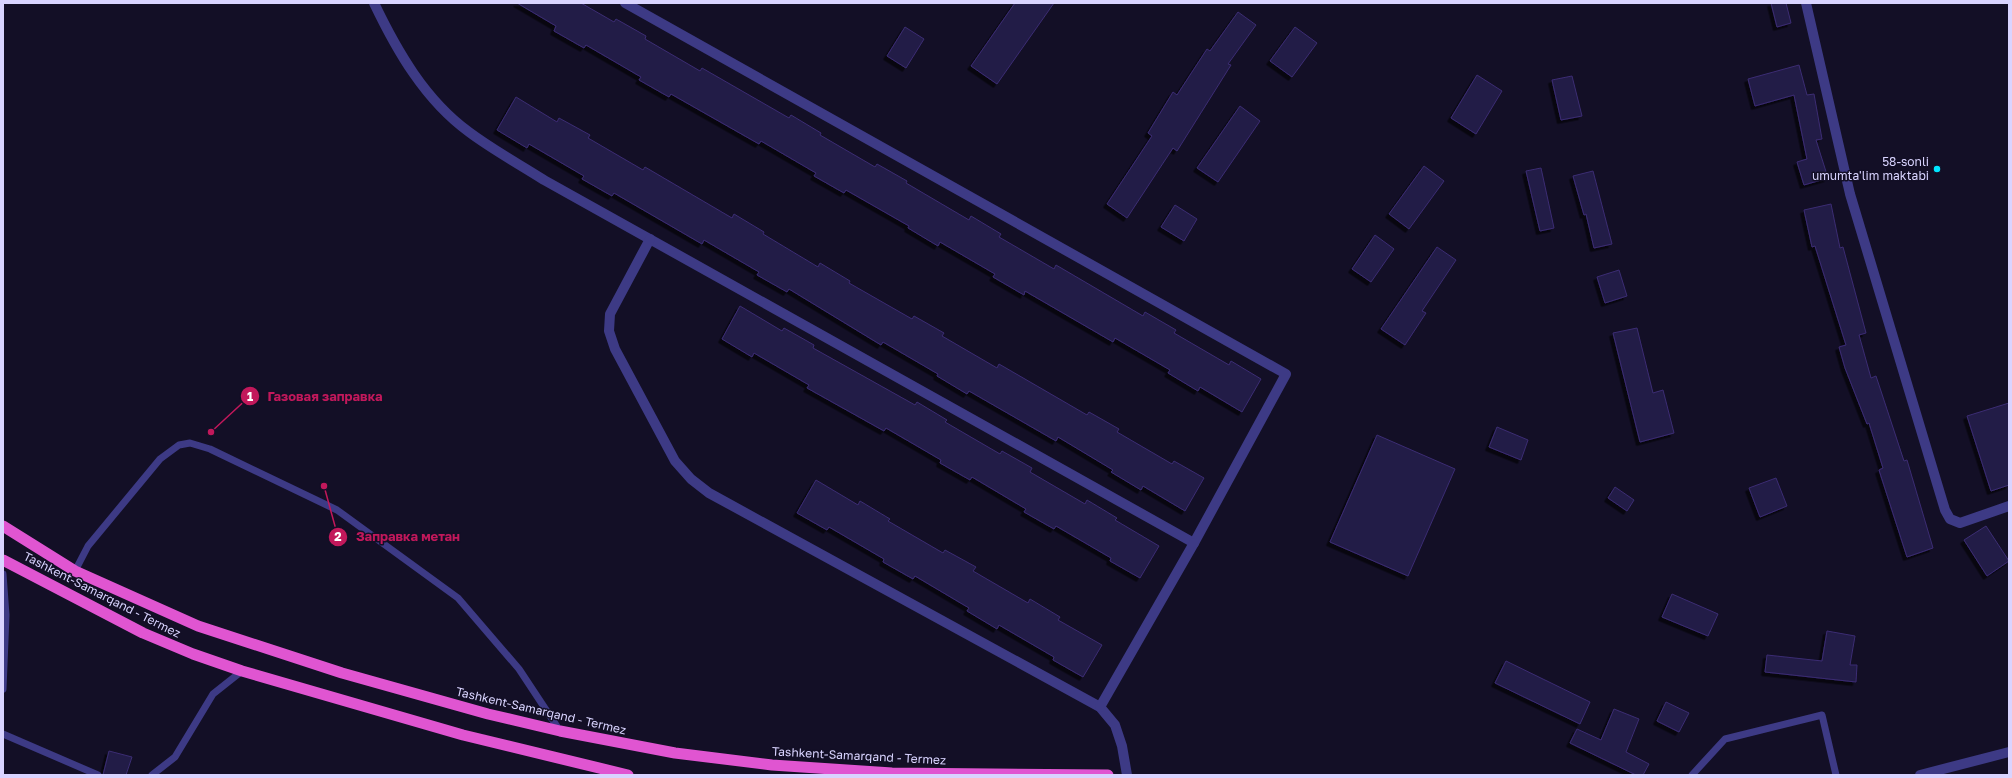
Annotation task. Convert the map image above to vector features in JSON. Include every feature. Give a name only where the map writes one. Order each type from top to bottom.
[{"type":"highway","name":"Tashkent-Samarqand - Termez","points":[[3,526],[75,571],[198,626],[342,673],[488,714],[560,731],[675,752],[772,765],[892,773],[957,775],[1108,775]]},
{"type":"highway","name":"Tashkent-Samarqand - Termez","points":[[3,560],[143,633],[193,654],[242,671],[463,735],[628,775]]},
{"type":"street","points":[[374,3],[396,47],[434,100],[468,132],[544,180],[1194,543]]},
{"type":"street","points":[[625,3],[1286,374],[1194,543],[1100,707]]},
{"type":"street","points":[[1806,3],[1850,194],[1945,510],[1950,519],[1960,522],[2009,506]]},
{"type":"street","points":[[650,240],[610,314],[609,331],[615,349],[675,461],[691,479],[709,492],[1100,707],[1114,726],[1122,746],[1127,775]]},
{"type":"street","points":[[1920,775],[2009,752]]},
{"type":"lane","points":[[75,571],[88,546],[160,459],[179,445],[184,444],[190,443],[210,449],[337,510],[458,598],[519,669],[560,731]]},
{"type":"lane","points":[[3,574],[6,615],[3,689]]},
{"type":"lane","points":[[152,775],[175,757],[213,694],[242,671]]},
{"type":"lane","points":[[1692,775],[1725,739],[1822,715],[1836,775]]},
{"type":"lane","points":[[3,734],[98,775]]},
{"type":"building","points":[[517,3],[581,3],[614,22],[616,19],[646,36],[645,39],[700,71],[702,68],[789,118],[791,115],[821,133],[820,135],[875,167],[877,164],[907,181],[906,183],[969,220],[971,216],[1001,234],[999,237],[1054,269],[1056,265],[1143,316],[1145,312],[1176,330],[1174,333],[1229,365],[1231,361],[1261,379],[1242,412],[1200,387],[1198,391],[1168,373],[1170,370],[1115,338],[1113,342],[1025,291],[1024,295],[993,277],[995,274],[940,242],[938,246],[908,228],[909,226],[846,190],[844,193],[814,176],[816,173],[761,141],[759,144],[671,94],[669,97],[639,80],[641,77],[586,45],[584,48],[554,31],[556,26]]},
{"type":"building","points":[[1015,3],[1054,3],[997,84],[971,66]]},
{"type":"building","points":[[1771,3],[1786,3],[1791,23],[1777,27]]},
{"type":"building","points":[[1238,12],[1256,25],[1228,64],[1231,65],[1177,151],[1173,148],[1127,218],[1107,204],[1152,136],[1148,133],[1173,92],[1177,95],[1207,49],[1210,51]]},
{"type":"building","points":[[905,27],[924,39],[906,68],[887,56]]},
{"type":"building","points":[[1295,27],[1317,43],[1292,77],[1270,61]]},
{"type":"building","points":[[1799,65],[1807,95],[1814,94],[1822,139],[1816,140],[1828,178],[1804,185],[1797,162],[1807,159],[1794,95],[1755,106],[1748,79]]},
{"type":"building","points":[[1477,75],[1502,91],[1476,134],[1451,118]]},
{"type":"building","points":[[1572,76],[1582,116],[1561,120],[1552,80]]},
{"type":"building","points":[[516,97],[557,122],[559,118],[590,135],[588,138],[643,170],[645,167],[732,218],[734,214],[764,232],[763,234],[818,267],[820,263],[850,281],[849,283],[912,319],[914,316],[944,333],[942,336],[997,368],[999,364],[1087,415],[1089,412],[1119,429],[1117,432],[1172,464],[1174,461],[1204,478],[1185,511],[1143,486],[1141,490],[1111,472],[1113,470],[1058,437],[1056,441],[969,391],[967,394],[937,376],[938,374],[883,342],[881,345],[789,289],[787,292],[757,275],[759,272],[704,240],[702,244],[614,193],[612,196],[582,179],[584,176],[529,144],[527,148],[497,130]]},
{"type":"building","points":[[1240,106],[1260,121],[1218,182],[1197,168]]},
{"type":"building","points":[[1424,166],[1444,181],[1409,229],[1389,214]]},
{"type":"building","points":[[1541,168],[1554,228],[1540,231],[1526,171]]},
{"type":"building","points":[[1593,171],[1612,244],[1594,248],[1586,214],[1584,215],[1573,176]]},
{"type":"building","points":[[1831,204],[1840,248],[1843,247],[1866,333],[1859,335],[1871,378],[1876,376],[1904,461],[1907,460],[1933,548],[1907,557],[1879,470],[1883,468],[1869,423],[1867,424],[1845,368],[1839,347],[1846,345],[1815,246],[1812,247],[1804,210]]},
{"type":"building","points":[[1175,205],[1197,219],[1184,241],[1161,227]]},
{"type":"building","points":[[1375,235],[1394,249],[1371,282],[1352,269]]},
{"type":"building","points":[[1437,247],[1456,260],[1422,311],[1426,313],[1405,345],[1381,329]]},
{"type":"building","points":[[1619,270],[1627,296],[1605,303],[1597,277]]},
{"type":"building","points":[[740,306],[782,331],[784,328],[814,345],[813,348],[915,405],[917,402],[947,420],[945,422],[1000,454],[1002,451],[1032,468],[1030,472],[1085,504],[1087,500],[1117,518],[1115,520],[1159,546],[1140,578],[1110,561],[1111,558],[1056,526],[1054,529],[1024,512],[1026,509],[972,477],[970,480],[940,463],[941,460],[886,428],[884,431],[807,388],[809,385],[754,353],[752,357],[722,339]]},
{"type":"building","points":[[1637,328],[1653,393],[1663,390],[1674,433],[1640,442],[1613,333]]},
{"type":"building","points":[[2009,403],[2009,485],[1991,491],[1967,416]]},
{"type":"building","points":[[1497,427],[1528,440],[1521,460],[1489,447]]},
{"type":"building","points":[[1377,435],[1455,469],[1408,576],[1330,542]]},
{"type":"building","points":[[1776,478],[1787,506],[1760,517],[1749,488]]},
{"type":"building","points":[[816,480],[858,505],[860,501],[890,519],[888,521],[943,553],[945,550],[976,567],[973,571],[1028,603],[1030,599],[1060,617],[1058,620],[1102,645],[1083,677],[1053,660],[1054,657],[999,625],[997,629],[967,611],[969,608],[915,576],[913,579],[883,562],[884,559],[829,527],[827,530],[797,513]]},
{"type":"building","points":[[1615,487],[1634,500],[1627,511],[1608,498]]},
{"type":"building","points":[[1986,526],[2009,561],[1987,576],[1964,540]]},
{"type":"building","points":[[1672,594],[1718,614],[1708,636],[1662,617]]},
{"type":"building","points":[[1827,631],[1855,636],[1850,665],[1857,665],[1856,682],[1765,672],[1767,655],[1822,661]]},
{"type":"building","points":[[1506,661],[1590,702],[1580,724],[1495,683]]},
{"type":"building","points":[[1666,702],[1689,713],[1679,732],[1657,721]]},
{"type":"building","points":[[1614,709],[1639,719],[1626,752],[1649,764],[1643,775],[1636,775],[1570,743],[1577,729],[1601,740]]},
{"type":"building","points":[[109,751],[132,757],[126,775],[103,775]]},
{"type":"place","name":"58-sonli umumta'lim maktabi","points":[[1937,169]]},
{"type":"place","name":"Газовая заправка","points":[[211,432]]},
{"type":"place","name":"Заправка метан","points":[[324,486]]}]
